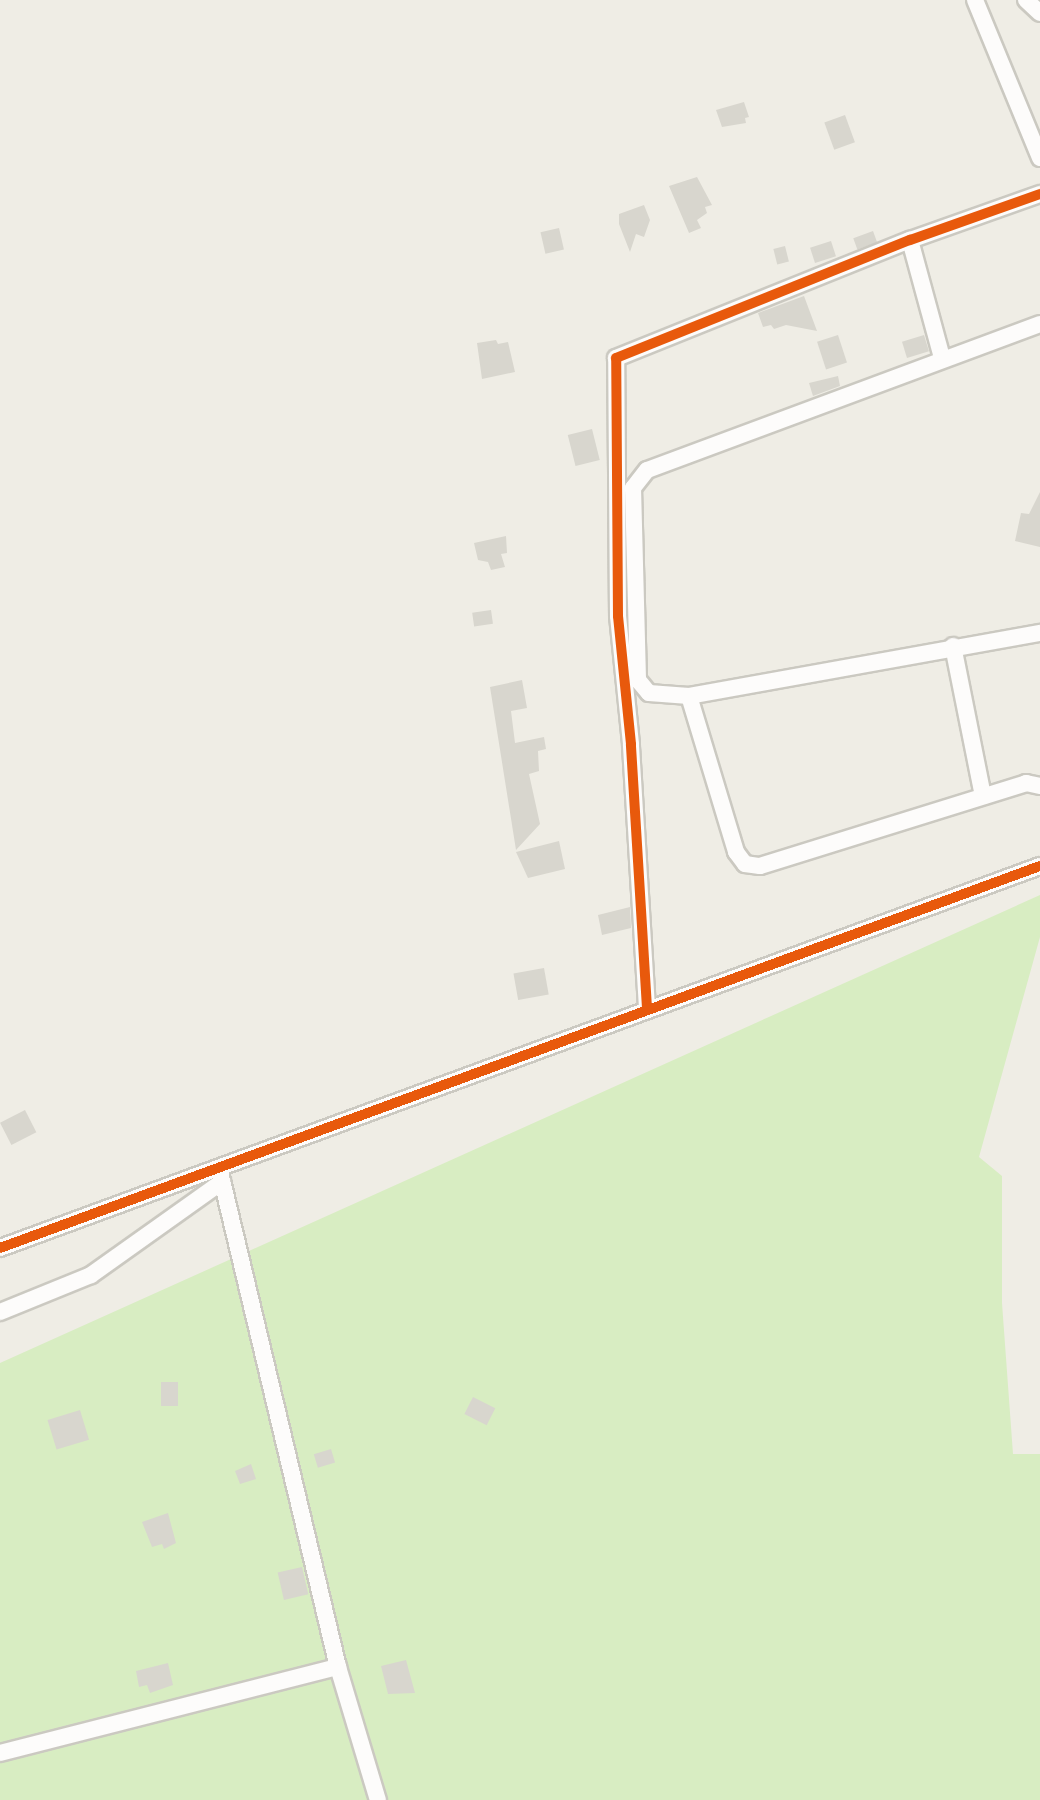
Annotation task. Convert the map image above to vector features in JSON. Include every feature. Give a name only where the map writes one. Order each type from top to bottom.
[{"type":"street","points":[[975,0],[1040,158]]},
{"type":"street","points":[[1026,0],[1040,13]]},
{"type":"street","points":[[647,1008],[631,744],[618,616],[616,358],[910,240],[1040,194]]},
{"type":"street","points":[[910,240],[942,358]]},
{"type":"street","points":[[1040,324],[647,470],[633,488],[638,680],[649,693],[689,696],[953,646],[1040,633]]},
{"type":"street","points":[[953,646],[983,796]]},
{"type":"street","points":[[689,696],[736,852],[745,864],[760,866],[1035,781]]},
{"type":"street","points":[[0,1248],[220,1175],[647,1008],[1040,866]]},
{"type":"street","points":[[0,1312],[91,1275],[220,1175]]},
{"type":"street","points":[[220,1175],[338,1667],[378,1800]]},
{"type":"street","points":[[0,1753],[338,1667]]},
{"type":"green space","points":[[1040,895],[1040,937],[979,1157],[1002,1176],[1002,1303],[1013,1454],[1040,1454],[1040,1800],[0,1800],[0,1363]]},
{"type":"building","points":[[744,102],[749,117],[745,118],[746,123],[722,127],[716,110]]},
{"type":"building","points":[[845,115],[855,142],[834,150],[824,123]]},
{"type":"building","points":[[697,177],[712,205],[705,207],[707,213],[697,220],[701,228],[689,233],[669,186]]},
{"type":"building","points":[[644,205],[650,220],[644,237],[636,234],[630,252],[619,224],[619,214]]},
{"type":"building","points":[[559,228],[564,249],[545,254],[540,232]]},
{"type":"building","points":[[873,231],[877,242],[857,249],[853,238]]},
{"type":"building","points":[[831,241],[836,256],[815,263],[810,248]]},
{"type":"building","points":[[785,246],[789,262],[777,264],[773,249]]},
{"type":"building","points":[[804,296],[817,331],[786,325],[774,329],[771,325],[763,327],[758,313]]},
{"type":"building","points":[[838,335],[847,363],[826,369],[817,342]]},
{"type":"building","points":[[924,335],[929,351],[907,358],[902,342]]},
{"type":"building","points":[[496,340],[498,344],[508,342],[515,372],[482,379],[477,343]]},
{"type":"building","points":[[838,376],[840,386],[813,396],[809,383]]},
{"type":"building","points":[[592,429],[600,460],[575,466],[568,435]]},
{"type":"building","points":[[1040,492],[1040,547],[1015,541],[1021,513],[1029,514]]},
{"type":"building","points":[[506,536],[507,553],[501,554],[505,567],[491,570],[488,562],[478,560],[474,543]]},
{"type":"building","points":[[491,610],[493,624],[474,627],[472,613]]},
{"type":"building","points":[[522,680],[527,708],[511,711],[515,743],[544,737],[546,749],[538,751],[539,771],[529,774],[540,824],[516,850],[490,687]]},
{"type":"building","points":[[559,841],[565,869],[528,878],[516,852]]},
{"type":"building","points":[[630,907],[631,928],[602,935],[598,915]]},
{"type":"building","points":[[544,968],[549,995],[518,1000],[513,973]]},
{"type":"building","points":[[25,1110],[36,1132],[11,1145],[0,1123]]},
{"type":"building","points":[[161,1382],[178,1382],[178,1406],[161,1406]]},
{"type":"building","points":[[473,1397],[495,1408],[487,1425],[464,1414]]},
{"type":"building","points":[[80,1410],[89,1440],[57,1450],[47,1420]]},
{"type":"building","points":[[331,1449],[335,1462],[318,1468],[314,1454]]},
{"type":"building","points":[[251,1464],[256,1479],[240,1484],[235,1471]]},
{"type":"building","points":[[168,1513],[176,1543],[164,1549],[162,1544],[152,1547],[142,1522]]},
{"type":"building","points":[[302,1567],[308,1594],[284,1600],[278,1573]]},
{"type":"building","points":[[406,1660],[415,1693],[388,1694],[381,1666]]},
{"type":"building","points":[[168,1663],[173,1685],[150,1693],[147,1685],[139,1687],[136,1671]]},
{"type":"cycle path","points":[[647,1008],[631,744],[618,616],[616,358],[910,240],[1040,194]]},
{"type":"cycle path","points":[[0,1248],[1040,866]]}]
